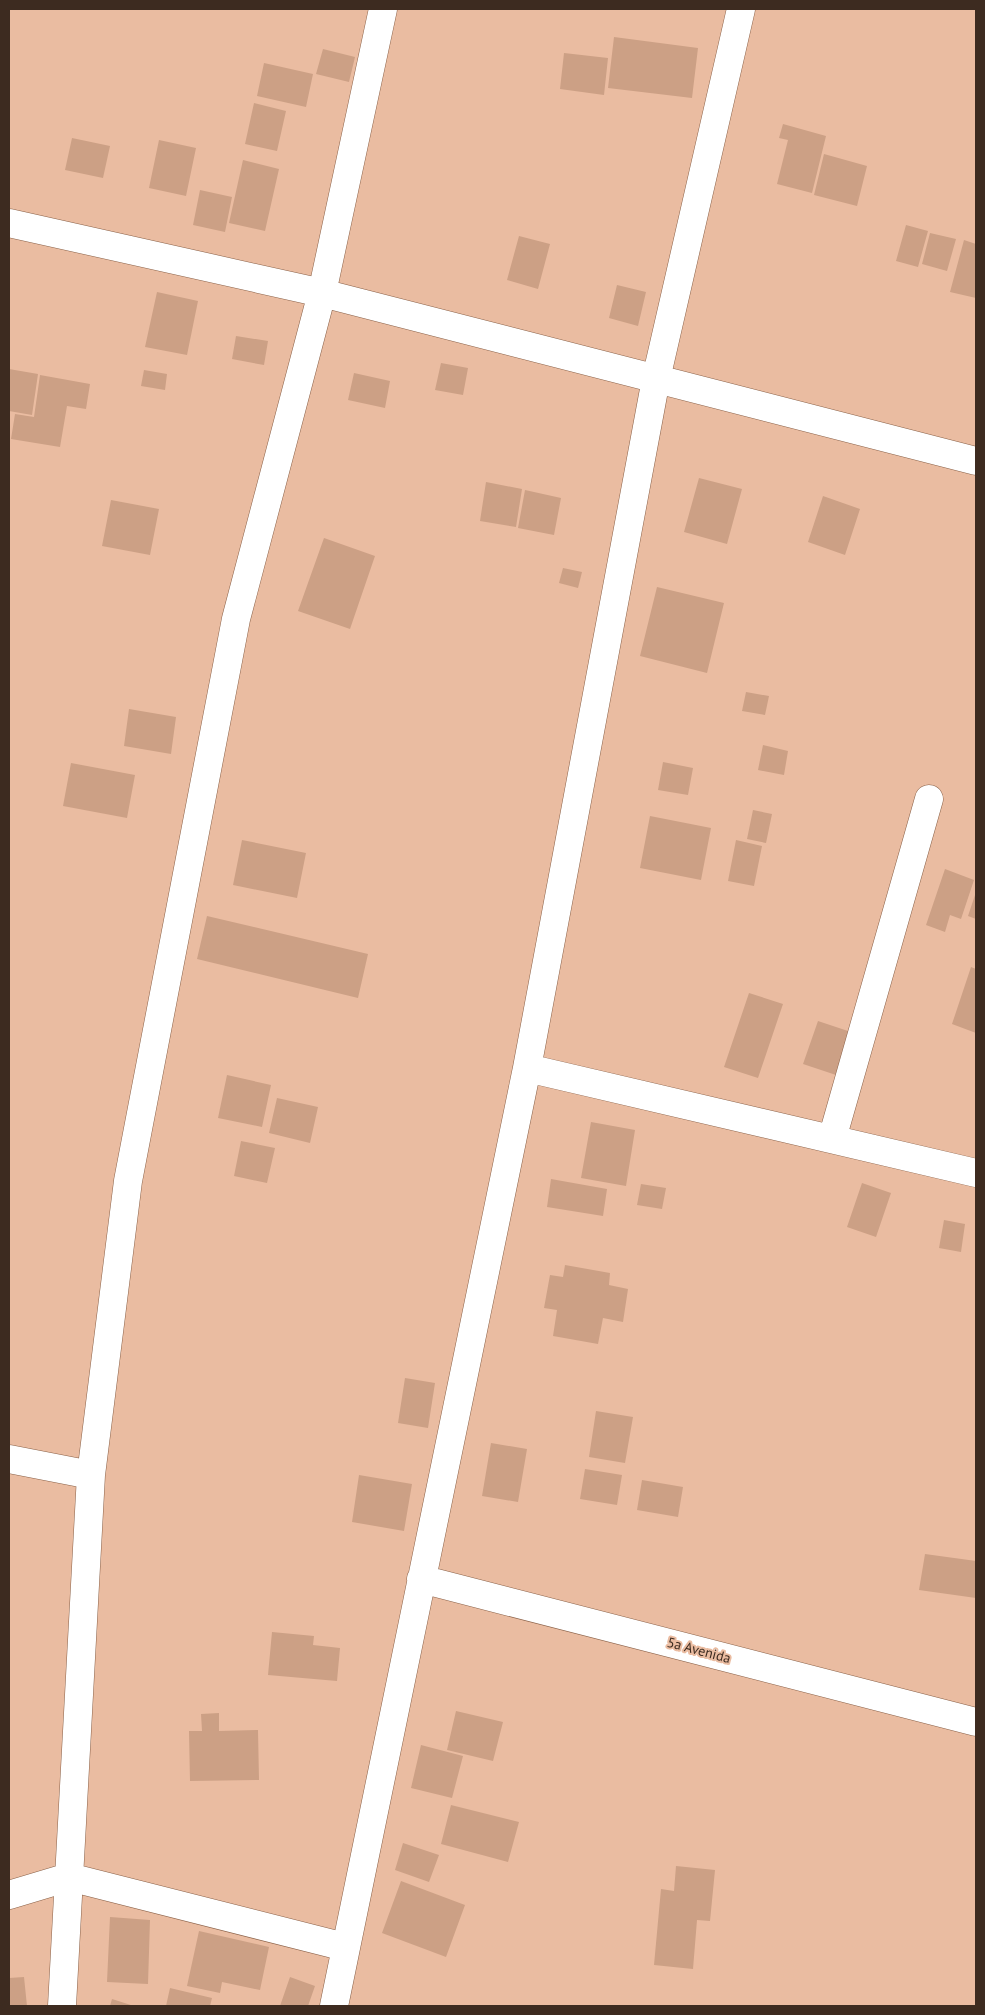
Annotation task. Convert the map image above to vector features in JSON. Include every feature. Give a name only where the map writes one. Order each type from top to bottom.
[{"type":"street","points":[[62,2006],[91,1474],[128,1181],[236,618],[322,293],[383,9]]},
{"type":"street","points":[[334,2006],[527,1068],[656,379],[741,9]]},
{"type":"street","points":[[9,223],[322,293],[976,461]]},
{"type":"street","points":[[832,1139],[929,799]]},
{"type":"street","points":[[527,1068],[976,1173]]},
{"type":"street","points":[[9,1459],[91,1474]]},
{"type":"street","name":"5a Avenida","points":[[421,1579],[976,1722]]},
{"type":"street","points":[[9,1895],[70,1877],[345,1947]]},
{"type":"building","points":[[614,37],[698,48],[692,98],[608,88]]},
{"type":"building","points":[[323,49],[355,57],[349,82],[316,74]]},
{"type":"building","points":[[564,53],[608,58],[604,95],[560,89]]},
{"type":"building","points":[[264,63],[313,74],[306,107],[257,96]]},
{"type":"building","points":[[254,103],[286,111],[277,151],[245,144]]},
{"type":"building","points":[[783,124],[826,136],[812,193],[777,184],[788,140],[779,138]]},
{"type":"building","points":[[72,138],[110,146],[103,178],[65,170]]},
{"type":"building","points":[[159,140],[196,148],[186,196],[149,188]]},
{"type":"building","points":[[824,154],[867,166],[857,206],[814,195]]},
{"type":"building","points":[[243,160],[279,169],[265,231],[229,223]]},
{"type":"building","points":[[200,190],[232,197],[225,232],[193,225]]},
{"type":"building","points":[[906,225],[928,231],[918,267],[896,261]]},
{"type":"building","points":[[930,233],[956,239],[947,271],[922,264]]},
{"type":"building","points":[[519,236],[550,244],[538,289],[507,280]]},
{"type":"building","points":[[964,240],[976,244],[976,298],[950,292]]},
{"type":"building","points":[[617,285],[646,292],[638,326],[609,318]]},
{"type":"building","points":[[157,292],[198,301],[187,355],[145,347]]},
{"type":"building","points":[[236,336],[268,341],[264,365],[232,359]]},
{"type":"building","points":[[441,363],[468,368],[463,395],[435,390]]},
{"type":"building","points":[[9,369],[38,374],[32,415],[9,411]]},
{"type":"building","points":[[144,370],[167,374],[165,390],[141,386]]},
{"type":"building","points":[[354,373],[390,381],[385,408],[348,400]]},
{"type":"building","points":[[40,375],[90,384],[86,409],[67,406],[60,447],[11,439],[15,414],[34,417]]},
{"type":"building","points":[[699,478],[742,489],[727,544],[684,532]]},
{"type":"building","points":[[486,482],[522,489],[516,527],[480,521]]},
{"type":"building","points":[[525,490],[561,498],[554,535],[518,528]]},
{"type":"building","points":[[823,496],[860,509],[845,555],[808,542]]},
{"type":"building","points":[[111,500],[159,509],[150,555],[102,546]]},
{"type":"building","points":[[324,538],[375,556],[350,629],[298,611]]},
{"type":"building","points":[[563,568],[582,572],[578,588],[559,583]]},
{"type":"building","points":[[657,587],[724,603],[707,673],[640,656]]},
{"type":"building","points":[[746,692],[769,696],[765,715],[742,711]]},
{"type":"building","points":[[129,709],[176,717],[171,754],[124,746]]},
{"type":"building","points":[[763,745],[788,751],[784,775],[758,770]]},
{"type":"building","points":[[663,762],[693,768],[688,795],[658,790]]},
{"type":"building","points":[[71,763],[135,775],[127,818],[63,806]]},
{"type":"building","points":[[753,810],[772,814],[766,843],[747,839]]},
{"type":"building","points":[[650,816],[711,828],[701,880],[640,868]]},
{"type":"building","points":[[242,840],[306,853],[297,898],[233,885]]},
{"type":"building","points":[[736,840],[762,846],[754,886],[728,881]]},
{"type":"building","points":[[945,869],[974,880],[961,919],[950,915],[945,932],[926,925]]},
{"type":"building","points":[[976,892],[976,919],[968,916]]},
{"type":"building","points":[[207,916],[368,954],[358,998],[197,959]]},
{"type":"building","points":[[971,967],[976,969],[976,1033],[952,1024]]},
{"type":"building","points":[[749,993],[783,1004],[758,1078],[724,1067]]},
{"type":"building","points":[[818,1021],[857,1034],[842,1077],[803,1064]]},
{"type":"building","points":[[227,1075],[271,1085],[262,1127],[218,1118]]},
{"type":"building","points":[[277,1098],[318,1107],[310,1143],[269,1133]]},
{"type":"building","points":[[591,1122],[635,1130],[626,1186],[581,1178]]},
{"type":"building","points":[[241,1141],[275,1148],[267,1183],[234,1176]]},
{"type":"building","points":[[551,1179],[607,1189],[603,1216],[547,1207]]},
{"type":"building","points":[[862,1183],[891,1193],[876,1237],[847,1227]]},
{"type":"building","points":[[641,1184],[666,1188],[662,1209],[637,1205]]},
{"type":"building","points":[[944,1220],[965,1224],[961,1252],[939,1248]]},
{"type":"building","points":[[565,1265],[610,1273],[609,1285],[628,1289],[623,1322],[603,1318],[598,1344],[553,1336],[557,1310],[544,1308],[550,1275],[563,1277]]},
{"type":"building","points":[[405,1378],[435,1383],[428,1428],[398,1423]]},
{"type":"building","points":[[596,1411],[633,1417],[625,1463],[589,1457]]},
{"type":"building","points":[[491,1443],[527,1449],[518,1502],[482,1496]]},
{"type":"building","points":[[585,1469],[622,1475],[617,1505],[580,1499]]},
{"type":"building","points":[[359,1475],[412,1484],[404,1531],[352,1522]]},
{"type":"building","points":[[642,1480],[683,1487],[678,1517],[637,1510]]},
{"type":"building","points":[[925,1554],[976,1561],[976,1598],[919,1590]]},
{"type":"building","points":[[272,1632],[314,1636],[313,1645],[340,1648],[337,1681],[268,1675]]},
{"type":"building","points":[[456,1711],[503,1722],[493,1761],[447,1750]]},
{"type":"building","points":[[219,1713],[219,1731],[258,1730],[259,1780],[190,1781],[189,1731],[202,1731],[201,1714]]},
{"type":"building","points":[[421,1745],[463,1756],[452,1798],[411,1788]]},
{"type":"building","points":[[451,1805],[519,1822],[508,1862],[441,1844]]},
{"type":"building","points":[[403,1843],[439,1855],[429,1882],[395,1870]]},
{"type":"building","points":[[676,1866],[715,1870],[710,1921],[697,1920],[693,1969],[654,1965],[661,1889],[674,1891]]},
{"type":"building","points":[[401,1881],[465,1905],[446,1957],[382,1933]]},
{"type":"building","points":[[110,1917],[150,1920],[148,1984],[107,1982]]},
{"type":"building","points":[[199,1931],[269,1947],[260,1990],[222,1982],[220,1993],[187,1986]]},
{"type":"building","points":[[24,1977],[27,2006],[9,2006],[9,1978]]},
{"type":"building","points":[[290,1977],[315,1986],[308,2006],[280,2006]]},
{"type":"building","points":[[170,1988],[212,1998],[210,2006],[166,2006]]},
{"type":"building","points":[[112,1999],[134,2006],[110,2006]]}]
